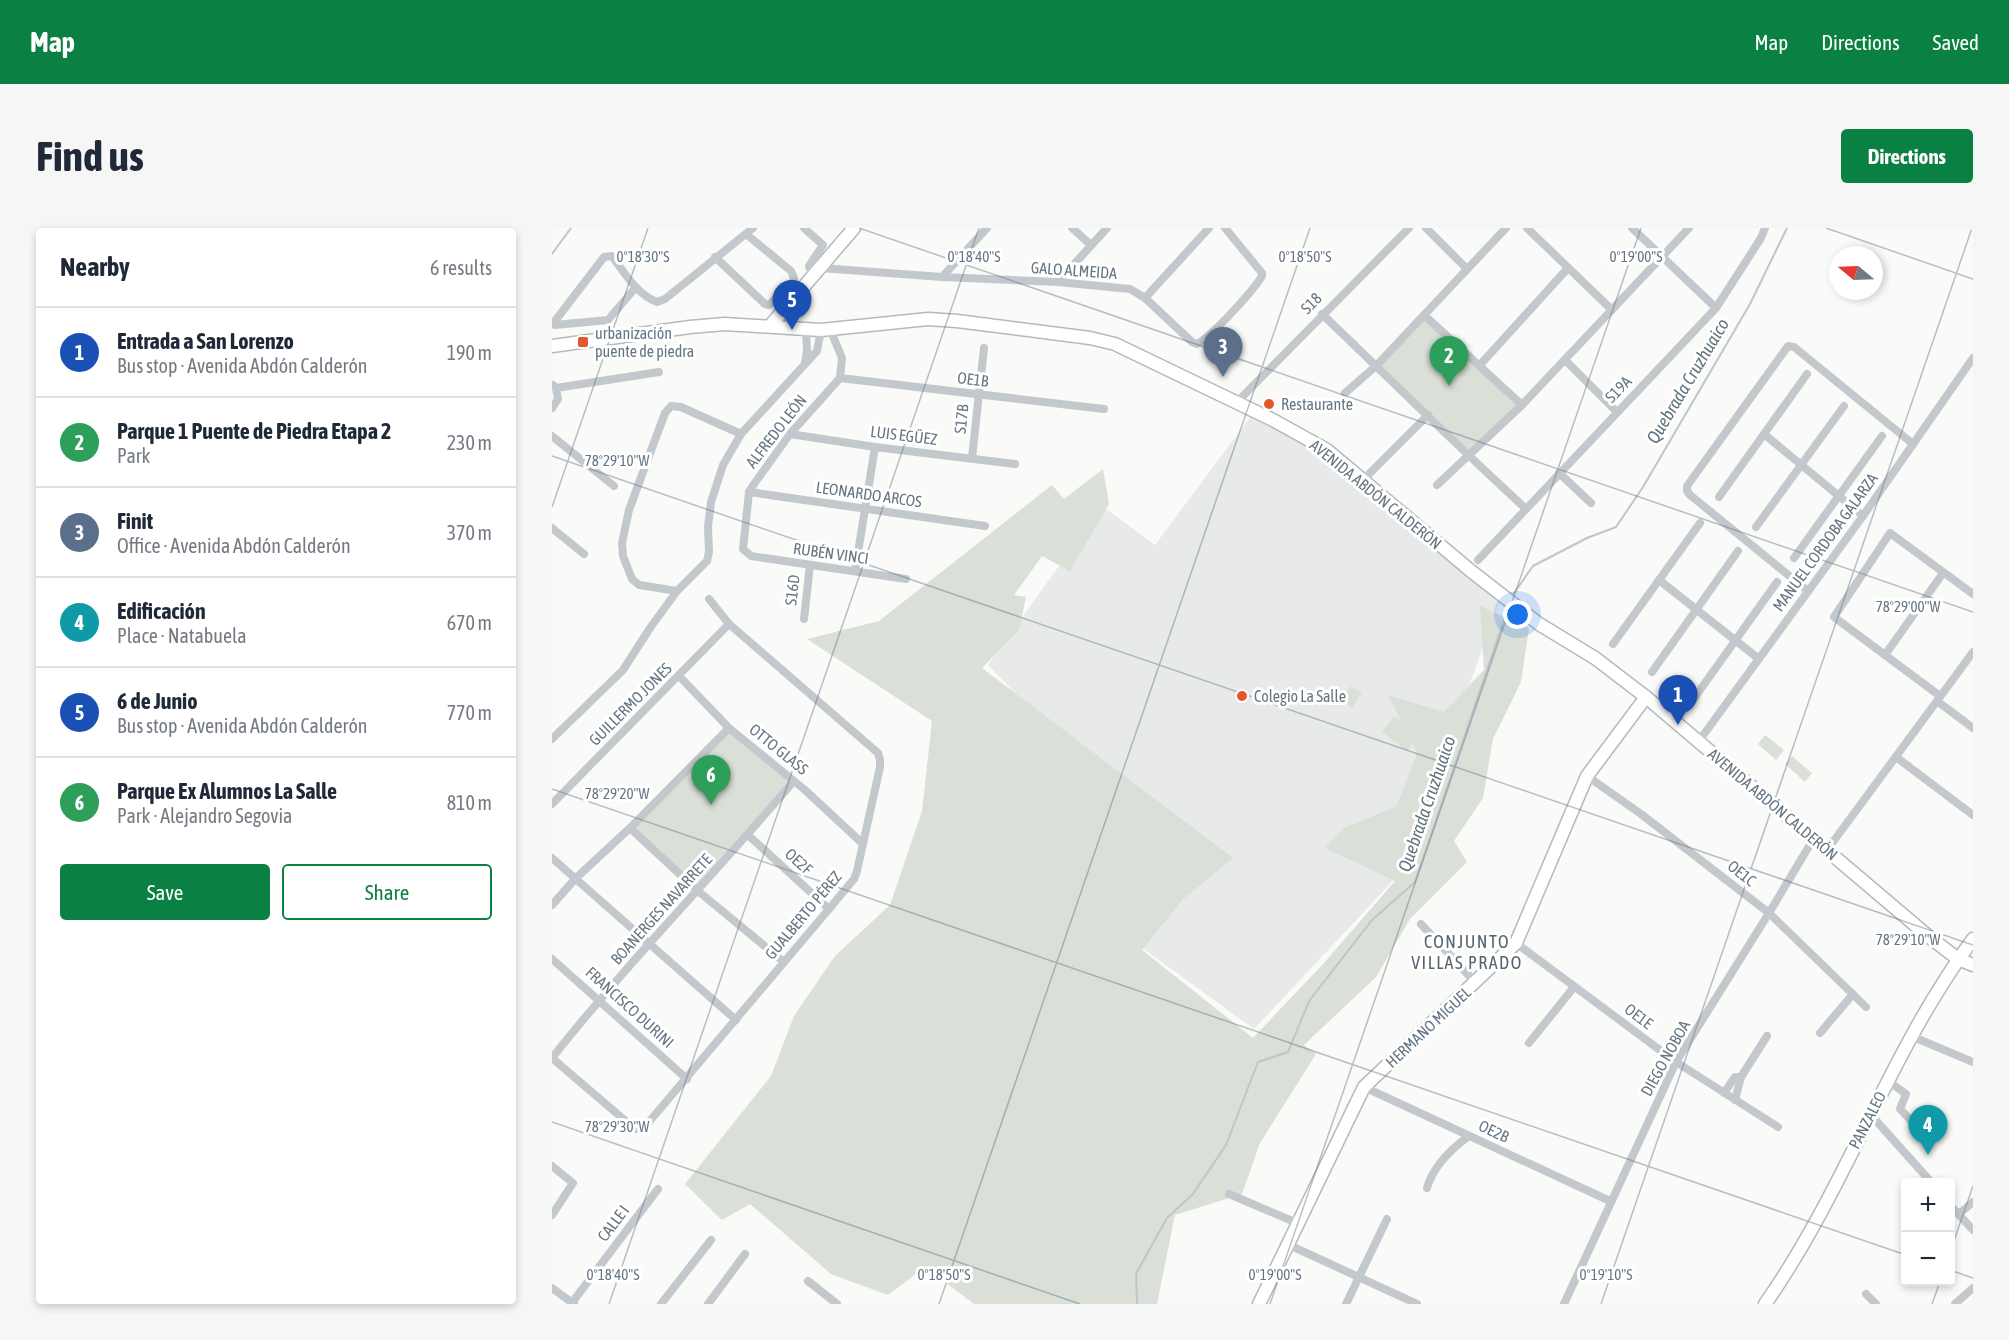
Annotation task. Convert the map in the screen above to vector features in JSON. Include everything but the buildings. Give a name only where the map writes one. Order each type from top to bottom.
[{"type":"street","points":[[804,228],[823,245],[809,266],[817,273]]},
{"type":"street","points":[[770,326],[854,228]]},
{"type":"street","points":[[942,277],[987,228]]},
{"type":"street","points":[[1072,228],[1091,245]]},
{"type":"street","points":[[1058,282],[1107,228]]},
{"type":"street","points":[[1145,298],[1209,228]]},
{"type":"street","name":"GALO ALMEIDA","points":[[817,273],[1058,282],[1130,289],[1145,298],[1191,342],[1197,344],[1235,308],[1258,282],[1262,273],[1225,228]]},
{"type":"street","name":"S18","points":[[1237,402],[1409,228]]},
{"type":"street","points":[[1426,228],[1467,269]]},
{"type":"street","points":[[1345,393],[1376,366],[1506,228]]},
{"type":"street","points":[[1527,228],[1612,310]]},
{"type":"street","points":[[1632,228],[1716,308]]},
{"type":"street","points":[[1437,485],[1522,405],[1689,228]]},
{"type":"street","name":"S19A","points":[[1478,560],[1716,308],[1761,238],[1765,228]]},
{"type":"street","points":[[636,287],[608,320],[555,325],[562,312],[604,258],[608,256],[612,256],[636,287],[651,300],[657,302],[665,299],[715,257],[749,231],[791,271],[793,282],[770,305],[765,304],[715,257]]},
{"type":"street","points":[[1479,366],[1568,268]]},
{"type":"street","points":[[1322,314],[1428,415],[1468,457],[1525,508]]},
{"type":"street","points":[[1424,315],[1522,405]]},
{"type":"street","name":"AVENIDA ABDÓN CALDERÓN","points":[[552,346],[724,324],[770,326],[806,331],[928,319],[1102,340],[1116,344],[1237,402],[1327,450],[1470,571],[1539,624],[1595,658],[1646,697],[1958,959],[1973,965]]},
{"type":"street","points":[[552,739],[623,670],[677,591],[709,556],[711,502],[723,465],[741,434],[819,348],[826,330]]},
{"type":"street","points":[[826,330],[840,352],[840,378]]},
{"type":"street","points":[[804,363],[807,351],[806,331]]},
{"type":"street","points":[[1808,591],[1688,493],[1687,486],[1701,466],[1788,346],[1794,347],[1913,444]]},
{"type":"street","name":"S17B","points":[[972,458],[984,348]]},
{"type":"street","name":"MANUEL CORDOBA GALARZA","points":[[1699,741],[1863,516],[1973,358]]},
{"type":"street","points":[[1565,360],[1617,412]]},
{"type":"street","points":[[552,408],[558,399],[554,386],[659,372]]},
{"type":"street","points":[[1719,496],[1807,374]]},
{"type":"street","name":"OE1B","points":[[840,378],[1104,409]]},
{"type":"street","name":"ALFREDO LEÓN","points":[[751,556],[745,552],[742,545],[749,492],[790,434],[840,378]]},
{"type":"street","points":[[677,591],[639,585],[632,579],[622,556],[622,543],[629,510],[665,413],[671,406],[681,407],[741,434]]},
{"type":"street","points":[[1756,527],[1844,406]]},
{"type":"street","points":[[1362,481],[1428,415]]},
{"type":"street","name":"LUIS EGÜEZ","points":[[790,434],[1015,464]]},
{"type":"street","points":[[1764,434],[1863,516]]},
{"type":"street","points":[[552,436],[614,486]]},
{"type":"street","points":[[1794,558],[1882,436]]},
{"type":"street","points":[[855,571],[876,447]]},
{"type":"street","points":[[1558,473],[1591,503]]},
{"type":"street","name":"LEONARDO ARCOS","points":[[749,492],[985,526]]},
{"type":"street","points":[[1613,644],[1700,523]]},
{"type":"street","points":[[552,528],[584,554]]},
{"type":"street","points":[[1973,594],[1890,533],[1833,617],[1885,655],[1973,728]]},
{"type":"street","points":[[1652,672],[1738,551]]},
{"type":"street","name":"RUBÉN VINCI","points":[[751,556],[906,579]]},
{"type":"street","name":"S16D","points":[[804,620],[810,565]]},
{"type":"street","points":[[1885,655],[1943,573]]},
{"type":"street","points":[[1659,580],[1759,659]]},
{"type":"street","points":[[1689,704],[1777,582]]},
{"type":"street","name":"GUALBERTO PÉREZ","points":[[552,1058],[635,1129],[643,1129],[830,909],[854,879],[857,871],[880,767],[878,753],[729,624],[709,599]]},
{"type":"street","name":"GUILLERMO JONES","points":[[552,804],[729,624]]},
{"type":"street","points":[[1827,850],[1973,652]]},
{"type":"street","name":"OTTO GLASS","points":[[679,676],[729,728],[862,843]]},
{"type":"street","name":"HERMANO MIGUEL","points":[[1259,1304],[1364,1087],[1516,944],[1587,776],[1646,697]]},
{"type":"street","points":[[552,905],[575,879],[630,828],[729,728]]},
{"type":"street","points":[[1896,757],[1973,815]]},
{"type":"street","name":"OE1C","points":[[1587,776],[1641,814],[1770,913],[1866,1007]]},
{"type":"street","name":"BOANERGES NAVARRETE","points":[[552,1058],[598,999],[698,891],[793,782]]},
{"type":"street","points":[[630,828],[698,891],[783,962]]},
{"type":"street","name":"OE2F","points":[[748,835],[830,909]]},
{"type":"street","name":"DIEGO NOBOA","points":[[1564,1304],[1676,1062],[1770,913],[1814,838]]},
{"type":"street","points":[[552,858],[736,1020]]},
{"type":"street","points":[[1421,924],[1475,982]]},
{"type":"street","name":"PANZALEO","points":[[1765,1304],[1795,1259],[1911,1036],[1935,994],[1973,939]]},
{"type":"street","name":"OE1E","points":[[1516,944],[1676,1062],[1778,1127]]},
{"type":"street","name":"FRANCISCO DURINI","points":[[552,958],[687,1079]]},
{"type":"street","points":[[1529,1043],[1574,987]]},
{"type":"street","points":[[1820,1033],[1853,994]]},
{"type":"street","points":[[1735,1100],[1741,1077],[1767,1036]]},
{"type":"street","points":[[1911,1036],[1973,1062]]},
{"type":"street","points":[[1724,1093],[1735,1077],[1741,1077]]},
{"type":"street","points":[[1888,1081],[1906,1094],[1899,1107],[1923,1133]]},
{"type":"street","name":"OE2B","points":[[1364,1087],[1610,1201]]},
{"type":"street","points":[[1871,1115],[1927,1178]]},
{"type":"street","points":[[1427,1188],[1437,1167],[1469,1136]]},
{"type":"street","points":[[552,1166],[573,1183],[552,1215]]},
{"type":"street","name":"CALLE I","points":[[572,1303],[658,1189]]},
{"type":"street","points":[[1229,1194],[1297,1224]]},
{"type":"street","points":[[1959,1214],[1973,1202]]},
{"type":"street","points":[[1955,1210],[1973,1230]]},
{"type":"street","points":[[1346,1304],[1387,1219]]},
{"type":"street","points":[[661,1304],[711,1240]]},
{"type":"street","points":[[1287,1244],[1417,1304]]},
{"type":"street","points":[[708,1304],[745,1254]]},
{"type":"street","points":[[808,1281],[837,1304]]},
{"type":"street","points":[[552,1288],[572,1303]]},
{"type":"street","points":[[1955,1304],[1973,1288]]},
{"type":"street","points":[[1866,1294],[1876,1304]]},
{"type":"shaded area","points":[[1424,315],[1522,405],[1469,457],[1376,366]]},
{"type":"shaded area","name":"Colegio La Salle","points":[[1251,416],[1318,450],[1499,602],[1404,869],[1254,1029],[1123,934],[1049,728],[988,665],[1102,506],[1155,545]]},
{"type":"shaded area","points":[[1103,469],[1109,504],[1070,571],[1042,556],[1014,595],[1026,597],[1019,630],[982,668],[1233,858],[1182,900],[1142,950],[1253,1038],[1323,964],[1395,881],[1325,848],[1344,828],[1397,806],[1417,753],[1413,744],[1407,751],[1382,732],[1394,716],[1401,721],[1388,695],[1444,712],[1484,670],[1480,606],[1529,628],[1521,682],[1493,739],[1483,798],[1454,841],[1467,862],[1410,919],[1376,977],[1304,1045],[1316,1054],[1260,1143],[1242,1194],[1175,1215],[1157,1304],[974,1304],[925,1267],[888,1295],[831,1274],[750,1204],[722,1220],[685,1184],[771,1076],[794,1016],[835,956],[890,905],[922,811],[932,721],[807,639],[879,621],[1052,485],[1064,499]]},
{"type":"shaded area","points":[[1351,686],[1362,693],[1352,708],[1341,700]]},
{"type":"shaded area","points":[[729,728],[789,781],[698,891],[630,828]]},
{"type":"shaded area","points":[[1765,735],[1784,750],[1776,760],[1758,744]]},
{"type":"shaded area","points":[[1792,756],[1812,773],[1805,782],[1785,764]]},
{"type":"waterway","points":[[552,254],[571,228]]},
{"type":"waterway","name":"Quebrada Cruzhuaico","points":[[1512,596],[1533,566],[1587,538],[1616,527],[1643,487],[1750,304],[1787,228]]},
{"type":"waterway","name":"Quebrada Cruzhuaico","points":[[1137,1304],[1136,1274],[1167,1218],[1193,1194],[1226,1145],[1258,1062],[1288,1052],[1309,1001],[1372,920],[1415,882],[1506,614]]},
{"type":"place","name":"6 de Junio","points":[[792,330]]},
{"type":"place","name":"urbanización puente de piedra","points":[[583,342]]},
{"type":"place","name":"Finit","points":[[1223,377]]},
{"type":"place","name":"Parque 1 Puente de Piedra Etapa 2","points":[[1449,386]]},
{"type":"place","name":"Restaurante","points":[[1269,404]]},
{"type":"place","name":"Colegio La Salle","points":[[1242,696]]},
{"type":"place","name":"Entrada a San Lorenzo","points":[[1678,725]]},
{"type":"place","name":"Parque Ex Alumnos La Salle","points":[[711,805]]},
{"type":"place","name":"Edificación","points":[[1928,1155]]},
{"type":"district","name":"CONJUNTO VILLAS PRADO","points":[[1467,952]]}]
